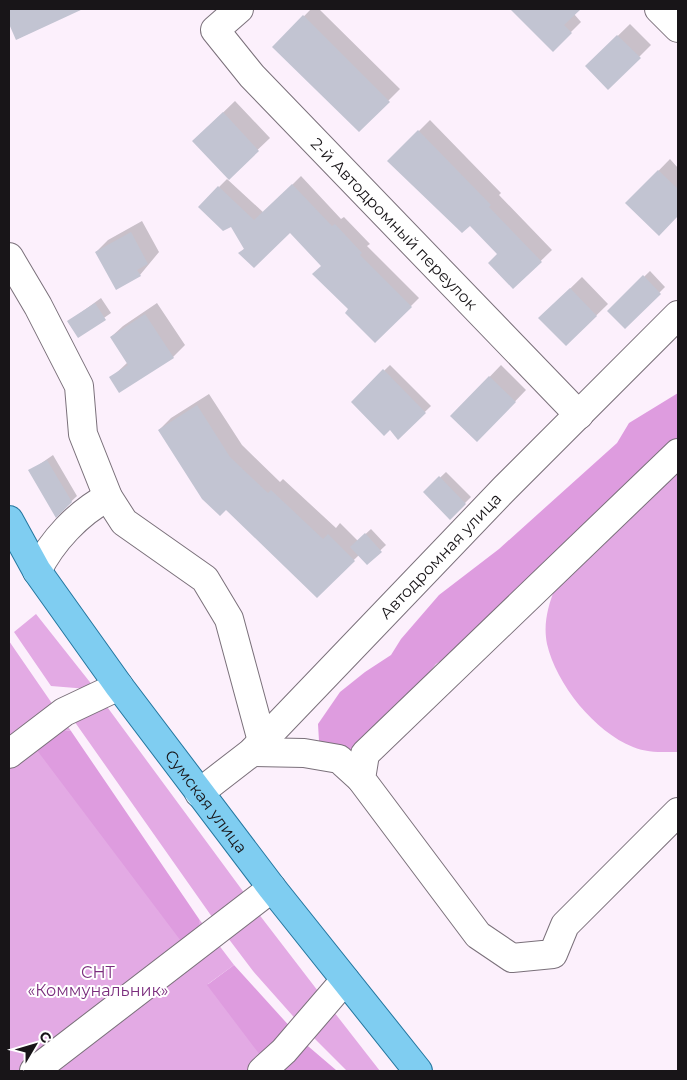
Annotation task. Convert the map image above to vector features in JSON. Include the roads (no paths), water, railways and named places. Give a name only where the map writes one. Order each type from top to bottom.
[{"type":"main road","name":"Сумская улица","points":[[9,520],[37,571],[119,686],[272,888],[418,1071]]},
{"type":"street","name":"2-й Автодромный переулок","points":[[239,9],[215,30],[252,76],[579,415]]},
{"type":"street","points":[[659,9],[678,28]]},
{"type":"street","points":[[9,258],[38,306],[79,386],[83,434],[108,497],[124,522],[205,579],[229,619],[257,746],[339,759],[361,779],[478,935],[512,958],[553,954],[565,925],[678,812]]},
{"type":"street","name":"Автодромная улица","points":[[199,793],[257,746],[505,488],[678,315]]},
{"type":"street","points":[[361,779],[365,754],[678,453]]},
{"type":"street","points":[[37,571],[47,550],[92,506],[108,497]]},
{"type":"street","points":[[17,748],[64,712],[119,686]]},
{"type":"street","points":[[34,1071],[272,888]]},
{"type":"street","points":[[262,1071],[284,1051],[345,980]]},
{"type":"park label","name":"СНТ «Коммунальник»","points":[[98,981]]}]
